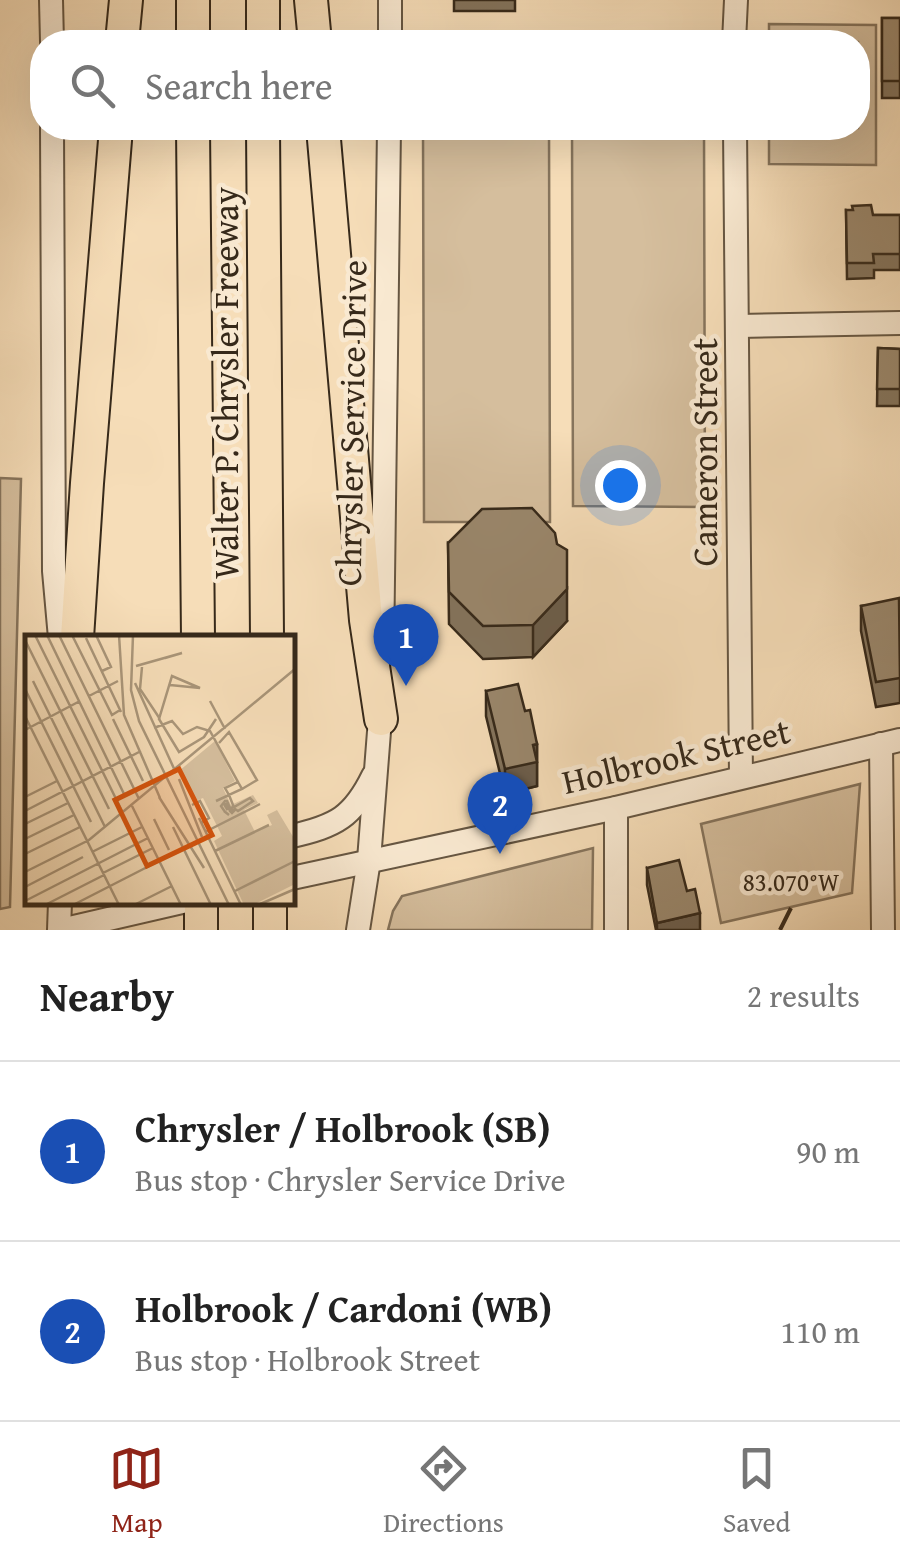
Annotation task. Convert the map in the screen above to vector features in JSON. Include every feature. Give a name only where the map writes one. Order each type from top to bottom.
[{"type":"highway","points":[[123,30],[126,0]]},
{"type":"highway","points":[[193,0],[193,30]]},
{"type":"highway","points":[[262,0],[263,30]]},
{"type":"highway","points":[[311,0],[314,30]]},
{"type":"highway","points":[[78,635],[86,483],[115,140]]},
{"type":"highway","points":[[193,140],[198,635]]},
{"type":"highway","name":"Walter P. Chrysler Freeway","points":[[263,140],[267,635]]},
{"type":"highway","points":[[323,140],[366,620],[381,725]]},
{"type":"street","points":[[51,0],[52,30]]},
{"type":"street","points":[[390,0],[390,30]]},
{"type":"street","points":[[735,30],[736,0]]},
{"type":"street","points":[[52,140],[54,572],[60,635]]},
{"type":"street","name":"Chrysler Service Drive","points":[[369,860],[381,725],[390,140]]},
{"type":"street","name":"Cameron Street","points":[[734,140],[742,777]]},
{"type":"street","points":[[739,326],[900,324]]},
{"type":"street","points":[[882,930],[890,742]]},
{"type":"street","name":"Holbrook Street","points":[[302,875],[616,808],[890,742]]},
{"type":"street","points":[[303,834],[347,816],[378,768]]},
{"type":"street","points":[[616,808],[616,930]]},
{"type":"street","points":[[358,930],[369,860]]},
{"type":"street","points":[[60,930],[170,905]]},
{"type":"shaded area","points":[[769,24],[876,25],[876,165],[769,164],[769,140],[870,140],[870,30],[769,30]]},
{"type":"shaded area","points":[[423,140],[549,140],[550,522],[424,522]]},
{"type":"shaded area","points":[[572,140],[704,140],[705,507],[573,506]]},
{"type":"shaded area","points":[[0,478],[21,479],[10,907],[0,909]]},
{"type":"shaded area","points":[[860,784],[852,893],[721,923],[701,824]]},
{"type":"shaded area","points":[[593,848],[592,930],[388,930],[402,896]]},
{"type":"building","points":[[882,18],[900,18],[900,81],[882,81]]},
{"type":"building","points":[[871,205],[873,215],[900,215],[900,254],[873,254],[874,263],[847,263],[846,210]]},
{"type":"building","points":[[878,348],[900,349],[900,389],[877,389]]},
{"type":"building","points":[[532,508],[555,533],[557,544],[567,550],[567,589],[533,625],[483,626],[449,592],[448,543],[482,509]]},
{"type":"building","points":[[899,598],[900,678],[876,682],[861,606]]},
{"type":"building","points":[[518,684],[525,711],[530,710],[537,762],[505,769],[486,691]]},
{"type":"building","points":[[679,860],[687,891],[695,889],[700,913],[657,923],[647,868]]},
{"type":"place","name":"Chrysler / Holbrook (SB)","points":[[406,686]]},
{"type":"place","name":"Holbrook / Cardoni (WB)","points":[[500,854]]}]
